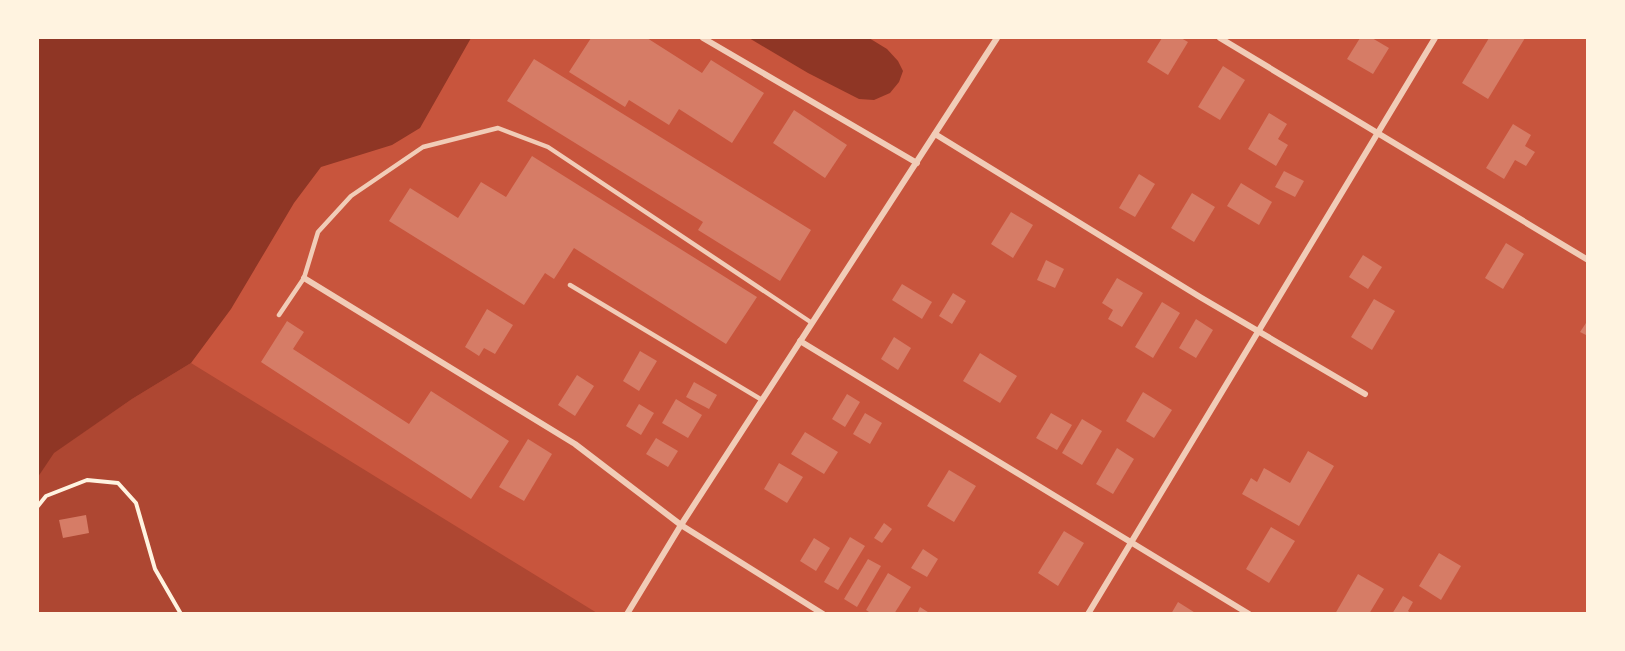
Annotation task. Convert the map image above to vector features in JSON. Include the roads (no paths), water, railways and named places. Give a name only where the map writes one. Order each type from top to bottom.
[{"type":"street","points":[[703,38],[917,163]]},
{"type":"street","points":[[627,614],[681,525],[997,38]]},
{"type":"street","points":[[1220,38],[1587,260]]},
{"type":"street","points":[[1088,614],[1435,38]]},
{"type":"street","points":[[935,134],[1200,297],[1365,394]]},
{"type":"street","points":[[304,278],[575,444],[681,525],[823,614]]},
{"type":"street","points":[[801,341],[1249,614]]},
{"type":"lane","points":[[279,315],[304,278],[318,232],[351,196],[423,147],[498,128],[548,147],[812,323]]},
{"type":"lane","points":[[570,285],[762,400]]}]
